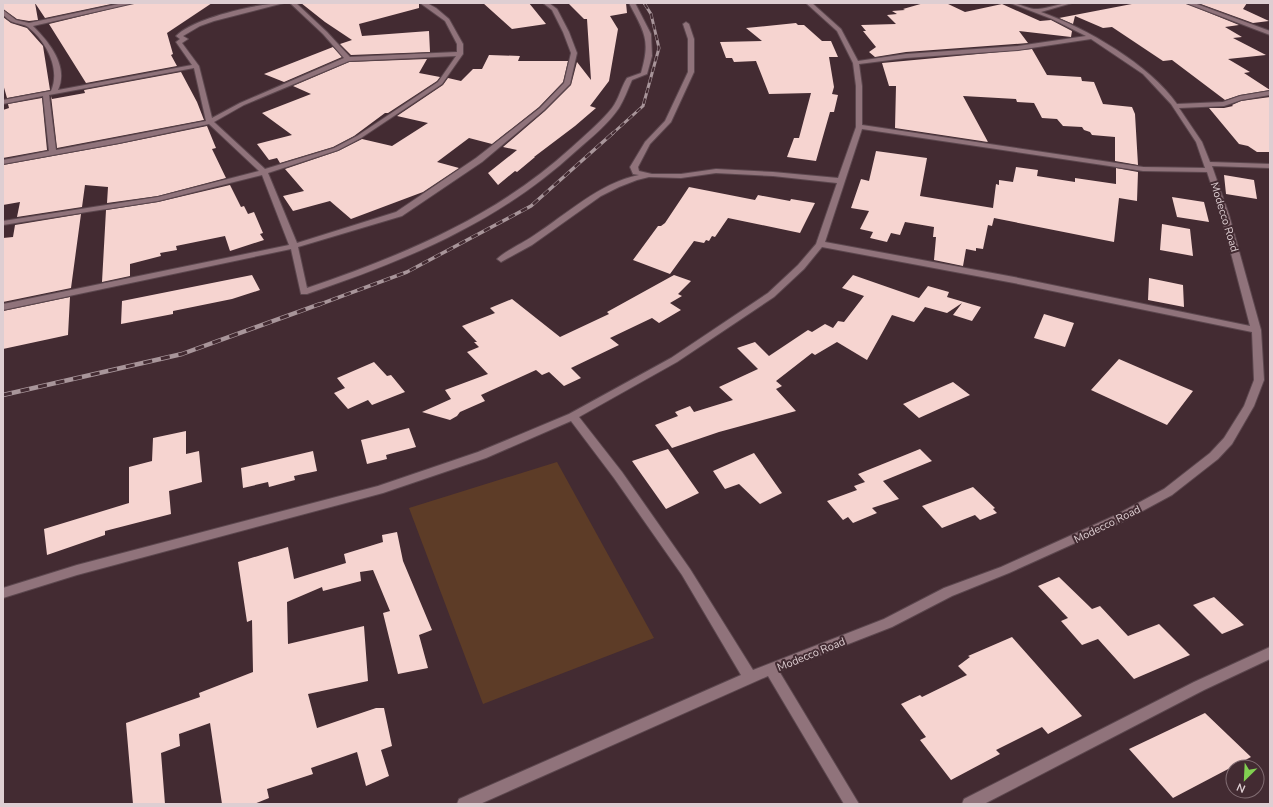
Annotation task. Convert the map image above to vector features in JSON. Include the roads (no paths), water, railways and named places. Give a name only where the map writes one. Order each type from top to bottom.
[{"type":"street","points":[[3,12],[14,21],[29,25],[131,3]]},
{"type":"street","points":[[281,3],[209,21],[184,32],[179,36],[185,39],[179,42],[196,66],[210,122],[264,172],[294,246],[304,292],[366,271],[447,236],[505,203],[552,169],[596,129],[616,107],[629,79],[644,74],[649,56],[648,34],[632,3]]},
{"type":"street","points":[[293,3],[325,33],[348,59]]},
{"type":"street","points":[[3,223],[158,199],[264,172],[336,149],[360,137],[440,82],[460,54],[460,44],[447,20],[434,9],[423,3]]},
{"type":"street","points":[[3,307],[294,246],[399,214],[479,160],[542,109],[567,84],[574,53],[566,32],[554,9],[546,3]]},
{"type":"street","points":[[3,593],[77,570],[379,490],[482,455],[572,416],[674,360],[771,295],[801,267],[820,244],[859,127],[860,91],[856,63],[839,30],[809,3]]},
{"type":"street","name":"Modecco Road","points":[[464,804],[750,677],[771,670],[888,622],[948,592],[1006,570],[1127,515],[1168,492],[1214,456],[1228,441],[1249,406],[1259,380],[1256,330],[1225,215],[1209,167],[1193,132],[1175,106],[1145,73],[1092,37],[1038,11],[1013,3]]},
{"type":"street","points":[[1038,11],[1069,3]]},
{"type":"street","points":[[1189,3],[1270,33]]},
{"type":"street","points":[[652,176],[636,172],[634,167],[647,143],[668,122],[691,72],[691,39],[686,24]]},
{"type":"street","points":[[29,25],[39,35],[54,57],[58,81],[49,94],[53,152]]},
{"type":"street","points":[[856,63],[906,56],[1018,48],[1092,37]]},
{"type":"street","points":[[3,162],[119,141],[210,122],[242,104],[348,59],[460,54]]},
{"type":"street","points":[[3,102],[196,66]]},
{"type":"street","points":[[1175,106],[1224,104],[1240,98],[1270,93]]},
{"type":"street","points":[[859,127],[1143,169],[1270,166]]},
{"type":"street","points":[[501,259],[518,251],[589,199],[634,178],[652,176],[681,176],[716,171],[773,174],[841,181]]},
{"type":"street","points":[[820,244],[1014,280],[1256,330]]},
{"type":"street","points":[[572,416],[618,475],[686,572],[750,677]]},
{"type":"street","points":[[969,804],[1199,686],[1270,652]]},
{"type":"street","points":[[771,670],[852,804]]},
{"type":"railway","points":[[612,134],[643,106],[659,48],[651,14],[644,3]]},
{"type":"railway","points":[[318,305],[407,272],[531,206],[613,133]]},
{"type":"railway","points":[[3,395],[182,354],[320,304]]}]
